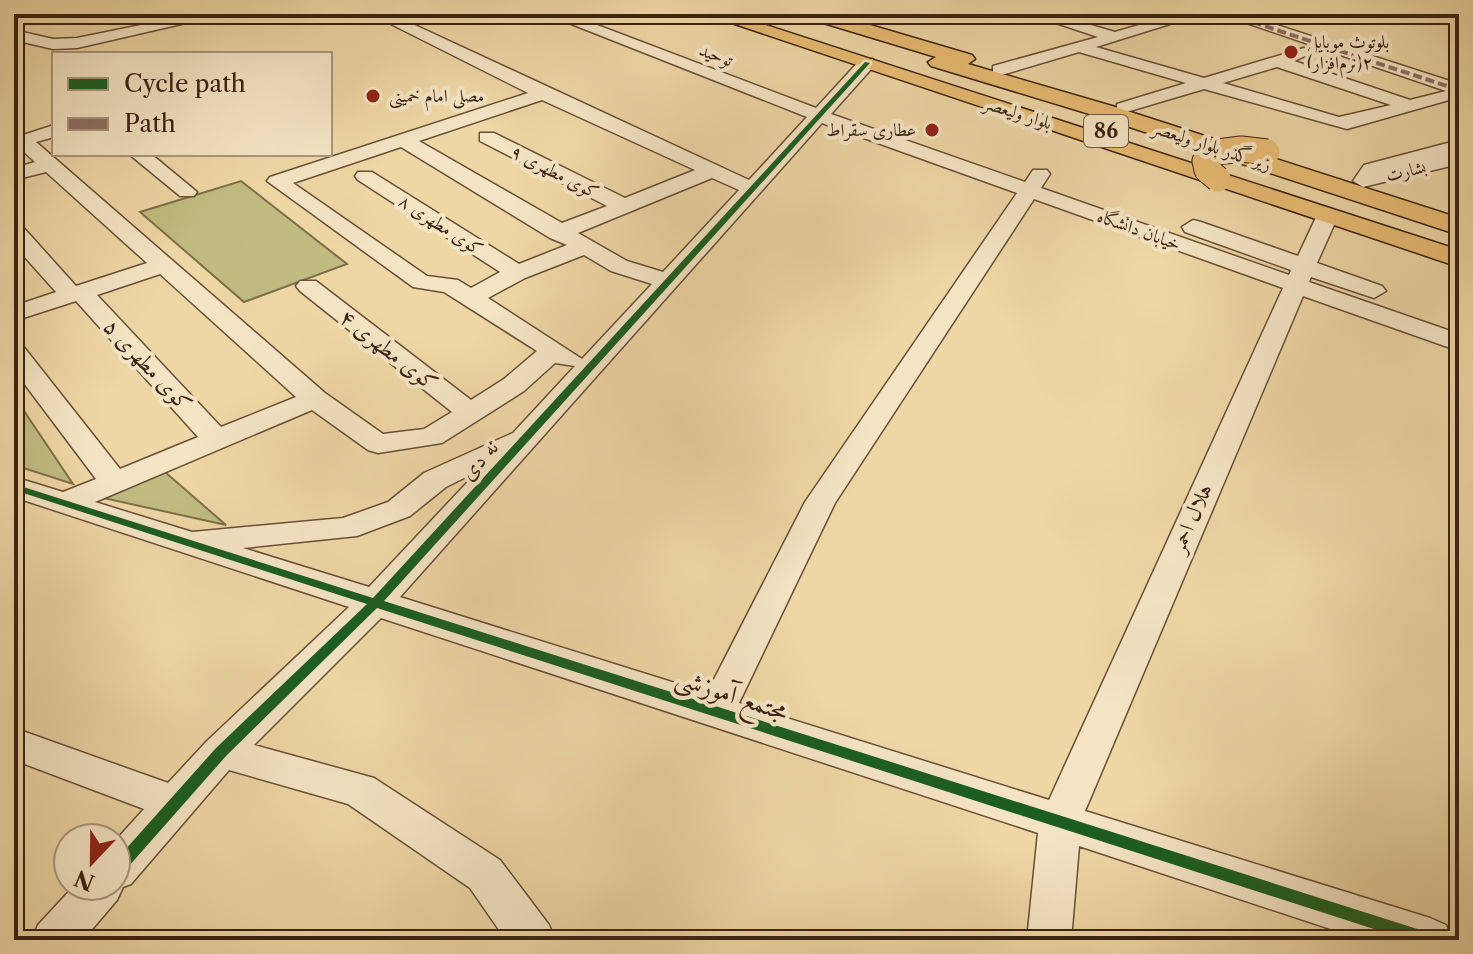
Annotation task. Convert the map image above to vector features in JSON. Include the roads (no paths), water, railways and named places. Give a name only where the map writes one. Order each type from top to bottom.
[{"type":"main road","name":"بلوار ولیعصر","points":[[714,14],[743,17],[1459,247]]},
{"type":"main road","name":"زیر گذر بلوار ولیعصر","points":[[779,14],[1104,111],[1459,227]]},
{"type":"main road","name":"بلوار ولیعصر","points":[[827,16],[1459,213]]},
{"type":"main road","name":"بلوار ولیعصر","points":[[743,17],[867,63],[1459,259]]},
{"type":"main road","points":[[1218,179],[1207,170],[1205,161],[1210,153],[1241,149],[1267,152]]},
{"type":"street","points":[[14,35],[53,44],[77,43],[217,14]]},
{"type":"street","points":[[379,14],[543,94],[753,189]]},
{"type":"street","name":"توحید","points":[[554,14],[824,104]]},
{"type":"street","points":[[604,14],[661,36]]},
{"type":"street","points":[[1037,14],[1113,36]]},
{"type":"street","points":[[1136,14],[1164,23]]},
{"type":"street","points":[[999,70],[1194,14]]},
{"type":"street","points":[[1228,14],[1451,93]]},
{"type":"street","points":[[1075,46],[1343,123],[1451,93]]},
{"type":"street","points":[[1123,108],[1304,53]]},
{"type":"street","points":[[1276,61],[1411,106]]},
{"type":"street","name":"نه دی","points":[[375,603],[753,189],[824,104],[867,63]]},
{"type":"street","points":[[543,94],[277,181],[421,282],[450,285],[587,371]]},
{"type":"street","name":"خیابان دانشگاه","points":[[824,104],[1300,276],[1459,343]]},
{"type":"street","points":[[52,132],[22,140],[315,399],[378,444],[432,437],[514,385],[553,351]]},
{"type":"street","name":"کوی مطهری ۹","points":[[487,137],[624,206]]},
{"type":"street","points":[[402,139],[583,247],[619,266],[669,281]]},
{"type":"street","name":"بشارت","points":[[1363,181],[1371,169],[1459,146]]},
{"type":"street","points":[[142,156],[187,192]]},
{"type":"street","name":"بشارت","points":[[1363,181],[1459,158]]},
{"type":"street","points":[[14,174],[48,165]]},
{"type":"street","points":[[558,233],[713,170]]},
{"type":"street","name":"کوی مطهری ۸","points":[[365,176],[517,273]]},
{"type":"street","points":[[716,712],[820,502],[1034,181]]},
{"type":"street","name":"هلال احمر","points":[[1049,940],[1060,822],[1163,581],[1327,216]]},
{"type":"street","name":"کوی مطهری ۵","points":[[14,231],[215,438]]},
{"type":"street","points":[[470,298],[517,273],[583,247]]},
{"type":"street","points":[[14,314],[163,265]]},
{"type":"street","name":"خیابان دانشگاه","points":[[1300,276],[1459,322]]},
{"type":"street","name":"کوی مطهری ۴","points":[[308,286],[470,413]]},
{"type":"street","points":[[14,352],[114,482]]},
{"type":"street","points":[[64,503],[315,399]]},
{"type":"street","points":[[185,542],[346,528],[399,509],[435,480],[529,434]]},
{"type":"street","points":[[14,487],[375,603],[221,752],[132,852]]},
{"type":"street","name":"مجتمع آموزشی","points":[[375,603],[1430,940]]},
{"type":"street","points":[[14,744],[176,803]]},
{"type":"street","points":[[221,752],[360,790],[485,874],[533,940]]},
{"type":"street","points":[[54,940],[88,902]]},
{"type":"waterway","points":[[14,18],[27,14]]},
{"type":"place","name":"بلوتوث موبایل (نرم‌افزار)۲","points":[[1291,52]]},
{"type":"place","name":"مصلی امام خمینی","points":[[373,96]]},
{"type":"place","name":"عطاری سقراط","points":[[932,130]]}]
